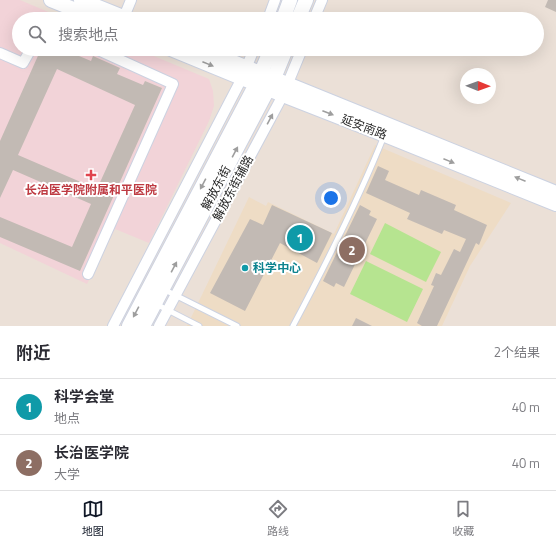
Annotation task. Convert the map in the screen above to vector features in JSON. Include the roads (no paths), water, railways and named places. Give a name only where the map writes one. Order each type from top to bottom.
[{"type":"main road","points":[[51,0],[81,12]]},
{"type":"main road","points":[[81,0],[111,12]]},
{"type":"main road","points":[[286,12],[290,0]]},
{"type":"main road","points":[[301,12],[306,0]]},
{"type":"main road","name":"延安南路","points":[[193,56],[244,72]]},
{"type":"main road","name":"延安南路","points":[[214,56],[244,72],[385,135],[556,204]]},
{"type":"main road","name":"解放东街","points":[[143,326],[265,81],[269,56]]},
{"type":"main road","name":"解放东街","points":[[129,326],[265,81],[281,56]]},
{"type":"main road","name":"延安南路","points":[[285,90],[556,193]]},
{"type":"street","points":[[128,12],[131,0]]},
{"type":"street","points":[[271,12],[275,0]]},
{"type":"street","points":[[317,12],[322,0]]},
{"type":"street","points":[[0,53],[23,63],[27,56]]},
{"type":"street","points":[[88,274],[173,84],[111,56]]},
{"type":"street","points":[[113,326],[251,56]]},
{"type":"street","name":"解放东街辅路","points":[[159,326],[285,90],[299,56]]},
{"type":"lane","points":[[293,326],[317,282],[364,186],[385,135]]},
{"type":"lane","points":[[162,289],[237,326]]},
{"type":"lane","points":[[155,304],[199,326]]},
{"type":"place","name":"长治医学院附属和平医院","points":[[91,175]]},
{"type":"place","name":"科学会堂","points":[[300,238]]},
{"type":"place","name":"长治医学院","points":[[352,250]]},
{"type":"place","name":"科学中心","points":[[245,268]]}]
